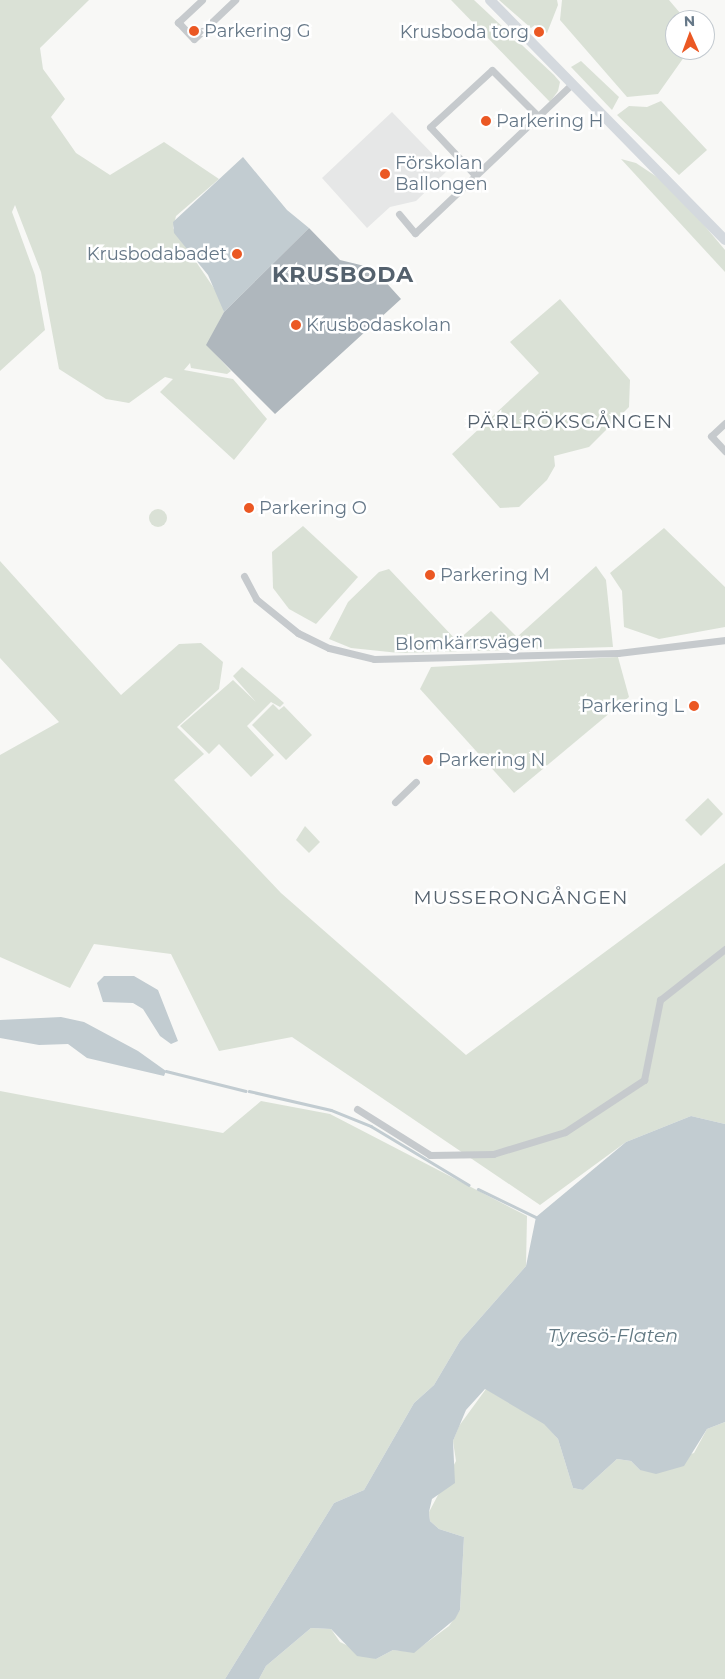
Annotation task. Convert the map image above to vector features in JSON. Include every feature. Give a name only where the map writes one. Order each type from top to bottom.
[{"type":"street","points":[[202,0],[178,22],[194,39],[235,0]]},
{"type":"street","points":[[490,0],[725,240]]},
{"type":"street","points":[[476,176],[430,127],[492,70],[538,116]]},
{"type":"street","points":[[399,214],[415,233],[572,84]]},
{"type":"street","points":[[725,422],[711,436],[725,451]]},
{"type":"street","name":"Blomkärrsvägen","points":[[244,576],[256,599],[298,633],[329,648],[374,659],[618,653],[725,640]]},
{"type":"street","points":[[394,802],[416,782]]},
{"type":"street","points":[[357,1109],[430,1155],[494,1154],[565,1132],[644,1080],[660,1000],[725,948]]},
{"type":"shaded area","points":[[0,0],[89,0],[40,48],[43,69],[65,99],[51,117],[76,153],[110,175],[164,142],[219,179],[176,216],[173,228],[220,297],[224,312],[207,345],[231,371],[227,374],[191,368],[190,363],[184,370],[233,379],[267,419],[234,460],[160,392],[173,379],[165,377],[129,403],[106,399],[59,369],[41,272],[15,205],[12,212],[35,275],[45,330],[0,371]]},
{"type":"shaded area","points":[[451,0],[474,0],[554,75],[560,82],[558,91],[550,102]]},
{"type":"shaded area","points":[[499,0],[557,0],[558,5],[547,33],[535,25],[531,28]]},
{"type":"shaded area","points":[[562,0],[669,0],[678,10],[665,10],[665,60],[682,60],[658,94],[627,97],[560,20]]},
{"type":"shaded area","points":[[581,61],[619,97],[612,110],[571,67]]},
{"type":"shaded area","points":[[661,101],[707,150],[679,175],[617,115],[629,106],[647,107]]},
{"type":"shaded area","name":"Förskolan Ballongen","points":[[392,112],[448,170],[416,201],[390,207],[367,228],[322,178]]},
{"type":"shaded area","points":[[621,159],[636,163],[660,179],[699,219],[725,250],[725,272]]},
{"type":"shaded area","points":[[560,299],[630,380],[629,407],[589,447],[554,456],[555,466],[547,480],[519,507],[500,508],[452,454],[539,373],[510,342]]},
{"type":"shaded area","points":[[158,509],[164,512],[167,518],[164,524],[158,527],[152,524],[149,518],[152,512]]},
{"type":"shaded area","points":[[303,526],[358,577],[316,624],[289,609],[273,588],[272,552]]},
{"type":"shaded area","points":[[664,528],[725,587],[725,627],[659,639],[624,627],[622,591],[610,573]]},
{"type":"shaded area","points":[[0,561],[121,695],[179,644],[201,643],[223,662],[219,689],[177,727],[204,754],[174,780],[281,893],[466,1055],[725,863],[725,1124],[691,1116],[626,1142],[540,1205],[292,1037],[219,1051],[171,954],[94,944],[70,988],[0,957],[0,755],[59,722],[0,658]]},
{"type":"shaded area","points":[[596,566],[606,580],[613,647],[399,653],[351,648],[329,639],[348,602],[379,572],[389,569],[457,641],[491,611],[517,637]]},
{"type":"shaded area","points":[[618,657],[629,697],[514,793],[420,689],[431,667]]},
{"type":"shaded area","points":[[242,667],[284,703],[280,707],[271,702],[247,726],[274,755],[251,777],[219,744],[209,754],[180,726],[233,680],[256,702],[233,676]]},
{"type":"shaded area","points":[[273,704],[279,710],[284,706],[312,735],[286,760],[252,725]]},
{"type":"shaded area","points":[[708,798],[723,814],[701,836],[685,820]]},
{"type":"shaded area","points":[[305,826],[320,842],[309,853],[296,840]]},
{"type":"shaded area","points":[[0,1091],[223,1133],[261,1101],[330,1114],[527,1216],[526,1266],[460,1341],[434,1385],[414,1403],[364,1490],[334,1503],[225,1679],[0,1679]]},
{"type":"shaded area","points":[[486,1389],[544,1423],[558,1439],[573,1488],[583,1490],[617,1459],[631,1461],[640,1470],[694,1453],[707,1429],[725,1422],[725,1679],[259,1679],[266,1666],[311,1628],[331,1629],[340,1642],[376,1659],[393,1650],[414,1652],[449,1626],[460,1610],[464,1537],[439,1529],[430,1521],[429,1512],[456,1461],[453,1441],[459,1426]]},
{"type":"water","name":"Krusbodabadet","points":[[243,157],[287,210],[309,228],[224,312],[208,275],[174,233],[173,222]]},
{"type":"water","points":[[104,976],[134,976],[158,990],[178,1041],[171,1044],[160,1036],[143,1009],[133,1003],[103,1002],[97,983]]},
{"type":"water","points":[[61,1017],[84,1022],[138,1051],[166,1071],[164,1076],[87,1058],[68,1044],[39,1045],[0,1038],[0,1020]]},
{"type":"water","name":"Tyresö-Flaten","points":[[691,1116],[725,1124],[725,1422],[707,1429],[684,1466],[656,1474],[640,1470],[631,1461],[617,1459],[583,1490],[573,1488],[558,1439],[544,1424],[485,1389],[466,1410],[453,1441],[455,1483],[432,1499],[429,1512],[430,1521],[439,1529],[464,1537],[460,1610],[455,1619],[414,1653],[393,1650],[376,1659],[357,1656],[331,1629],[311,1628],[266,1666],[259,1679],[225,1679],[334,1503],[364,1490],[414,1403],[434,1385],[460,1341],[526,1266],[536,1217],[626,1142]]},
{"type":"building","name":"Krusbodaskolan","points":[[309,228],[340,260],[373,268],[401,299],[275,414],[206,345],[224,312]]},
{"type":"waterway","points":[[166,1071],[246,1091]]},
{"type":"waterway","points":[[249,1091],[331,1110],[371,1126],[469,1185]]},
{"type":"waterway","points":[[478,1189],[536,1217]]},
{"type":"place","name":"Parkering G","points":[[194,31]]},
{"type":"place","name":"Krusboda torg","points":[[539,32]]},
{"type":"place","name":"Parkering H","points":[[486,121]]},
{"type":"place","name":"Förskolan Ballongen","points":[[385,174]]},
{"type":"place","name":"Krusbodabadet","points":[[237,254]]},
{"type":"place","name":"Krusbodaskolan","points":[[296,325]]},
{"type":"place","name":"Parkering O","points":[[249,508]]},
{"type":"place","name":"Parkering M","points":[[430,575]]},
{"type":"place","name":"Parkering L","points":[[694,706]]},
{"type":"place","name":"Parkering N","points":[[428,760]]},
{"type":"district","name":"KRUSBODA","points":[[343,275]]},
{"type":"district","name":"PÄRLRÖKSGÅNGEN","points":[[570,422]]},
{"type":"district","name":"MUSSERONGÅNGEN","points":[[521,898]]}]
